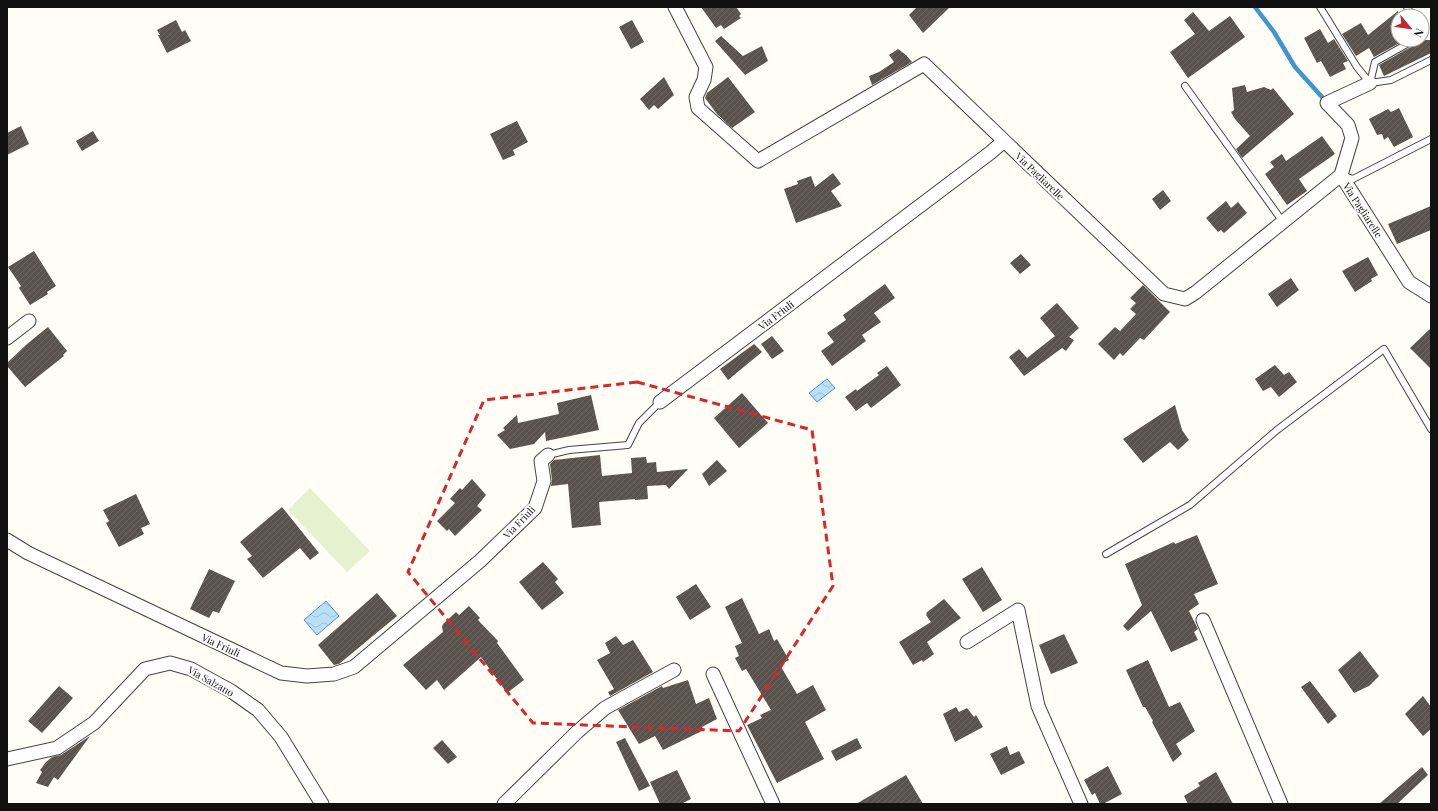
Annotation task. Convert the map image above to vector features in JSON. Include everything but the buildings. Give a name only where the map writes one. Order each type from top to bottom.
[{"type":"street","name":"Via Pagliarelle","points":[[675,7],[706,67],[704,80],[696,97],[698,108],[758,161],[924,64],[1164,294],[1185,299],[1195,293],[1340,175],[1409,282],[1431,296]]},
{"type":"street","points":[[1340,175],[1352,138],[1348,125],[1328,103],[1370,83]]},
{"type":"street","name":"Via Friuli","points":[[660,402],[984,158],[1004,141]]},
{"type":"street","points":[[7,338],[29,321]]},
{"type":"street","name":"Via Friuli","points":[[7,540],[28,553],[281,673],[308,676],[334,674],[354,667],[359,663],[480,561],[535,508],[544,482],[541,461],[548,455]]},
{"type":"street","points":[[967,642],[1018,610],[1038,706],[1081,804]]},
{"type":"street","points":[[1203,620],[1281,804]]},
{"type":"street","name":"Via Salzano","points":[[7,759],[58,748],[94,722],[145,669],[170,662],[191,669],[231,691],[258,710],[281,737],[322,804]]},
{"type":"street","points":[[504,804],[577,732],[605,708],[674,670]]},
{"type":"street","points":[[713,674],[773,804]]},
{"type":"lane","points":[[1320,7],[1357,67],[1370,83]]},
{"type":"lane","points":[[1370,83],[1376,62],[1400,48]]},
{"type":"lane","points":[[1370,83],[1390,80],[1431,60]]},
{"type":"lane","points":[[1185,86],[1283,222]]},
{"type":"lane","points":[[1340,175],[1353,179],[1431,140]]},
{"type":"lane","points":[[1106,554],[1190,505],[1277,430],[1384,349],[1431,429]]},
{"type":"lane","name":"Via Friuli","points":[[548,455],[568,450],[628,445],[639,423],[660,402]]},
{"type":"highlighted area","points":[[637,382],[812,430],[833,586],[739,731],[533,723],[408,572],[484,400]]},
{"type":"green space","points":[[310,488],[370,551],[347,572],[288,510]]},
{"type":"water","points":[[827,379],[835,388],[817,402],[809,393]]},
{"type":"water","points":[[326,601],[339,616],[317,635],[304,620]]},
{"type":"waterway","points":[[1255,7],[1274,32],[1295,67],[1322,97]]}]
